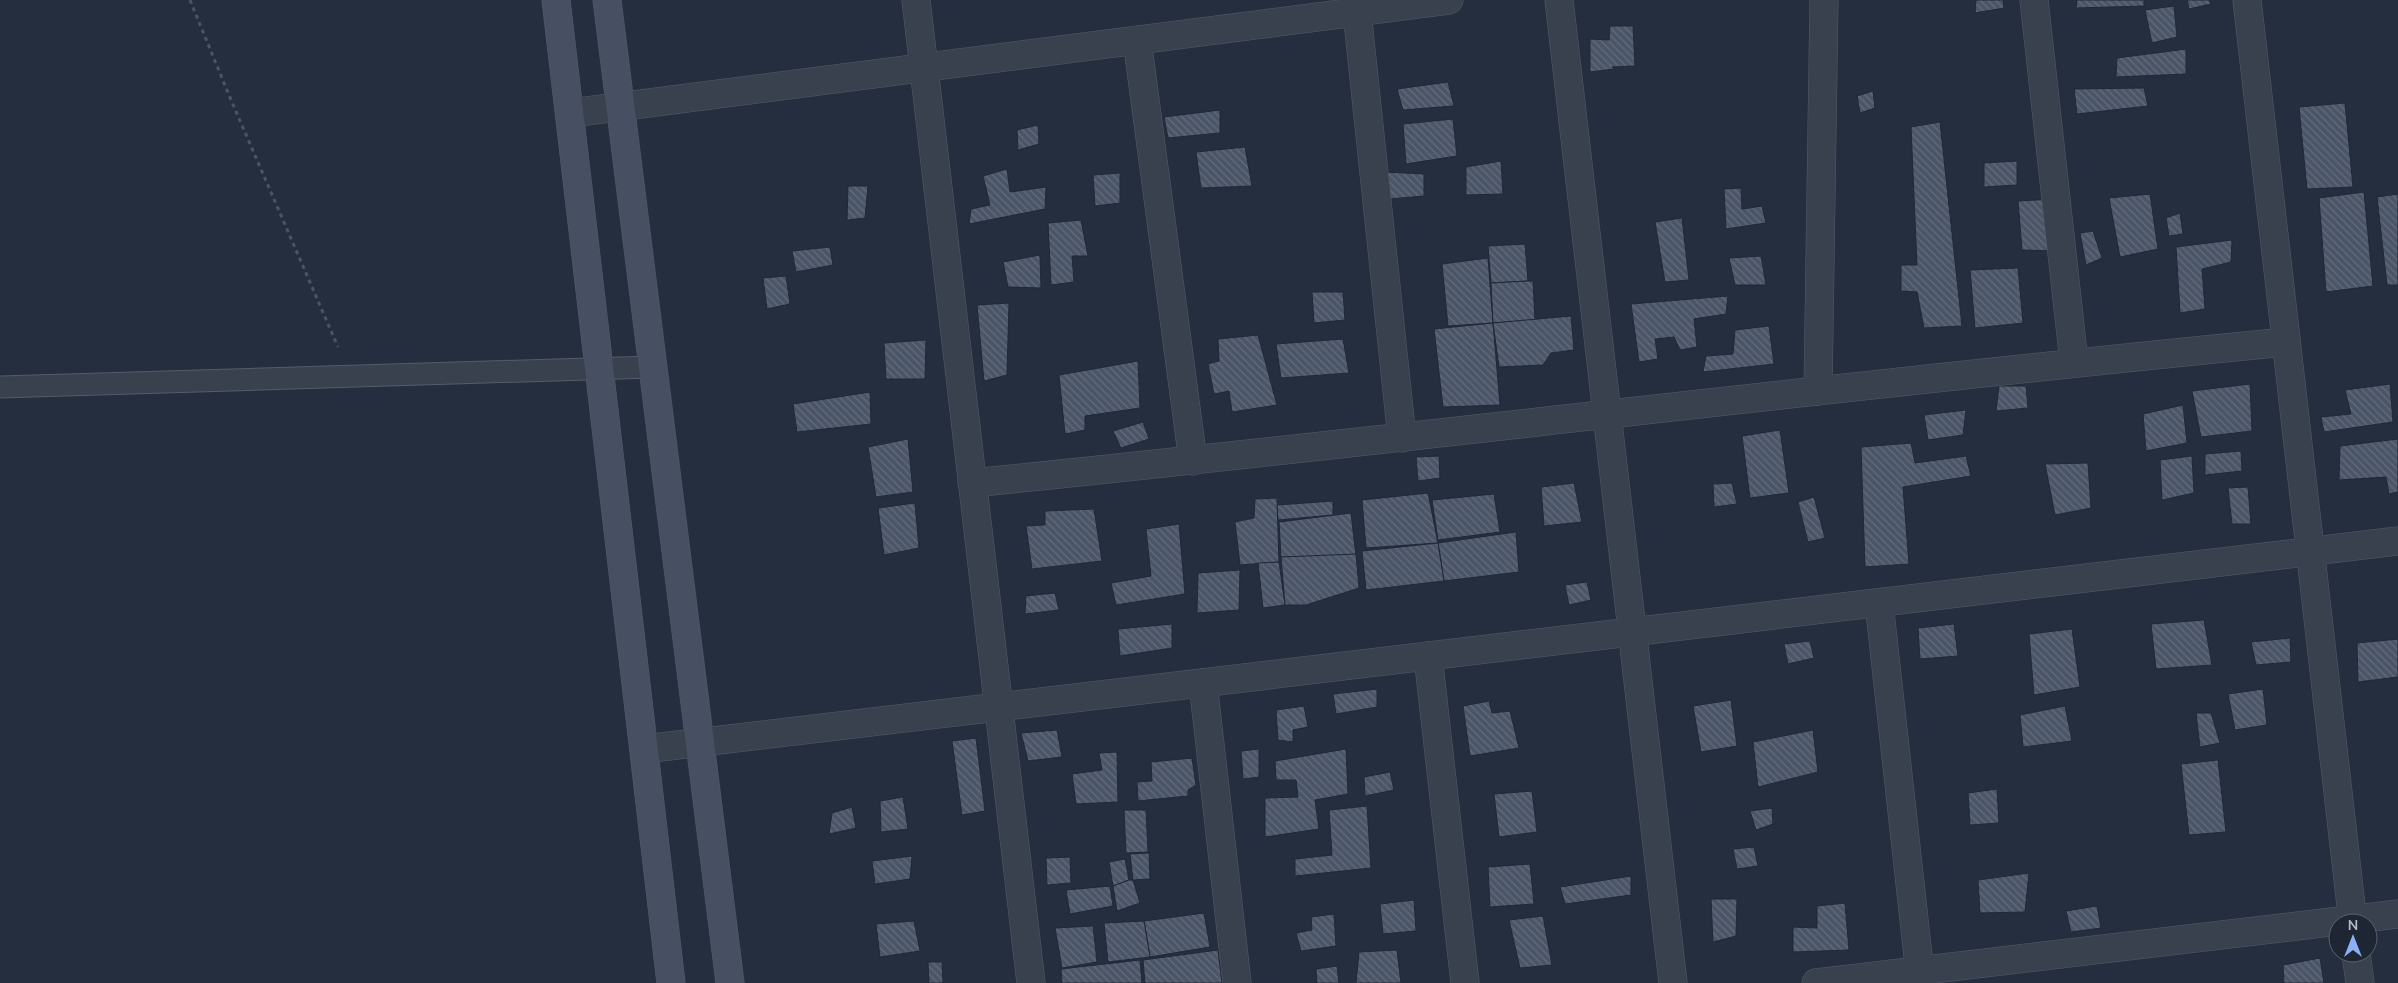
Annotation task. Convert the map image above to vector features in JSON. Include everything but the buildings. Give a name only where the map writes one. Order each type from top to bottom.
[{"type":"main road","points":[[556,0],[601,369],[671,983]]},
{"type":"main road","points":[[607,0],[730,983]]},
{"type":"street","points":[[916,0],[1032,983]]},
{"type":"street","points":[[571,113],[1449,0]]},
{"type":"street","points":[[1559,0],[1673,983]]},
{"type":"street","points":[[1818,391],[1824,0]]},
{"type":"street","points":[[2034,0],[2074,362]]},
{"type":"street","points":[[2247,0],[2352,913]]},
{"type":"street","points":[[1356,12],[1402,438]]},
{"type":"street","points":[[1137,40],[1193,461]]},
{"type":"street","points":[[972,483],[1193,461],[2074,362],[2286,342]]},
{"type":"street","points":[[644,749],[2398,541]]},
{"type":"street","points":[[1879,602],[1920,977]]},
{"type":"street","points":[[1428,656],[1465,983]]},
{"type":"street","points":[[1203,683],[1237,983]]},
{"type":"street","points":[[2378,917],[2398,914]]},
{"type":"street","points":[[1816,983],[1920,977],[2328,924]]},
{"type":"street","points":[[2357,963],[2360,983]]},
{"type":"lane","points":[[0,387],[652,367]]},
{"type":"path","points":[[190,0],[231,100],[351,377]]}]
